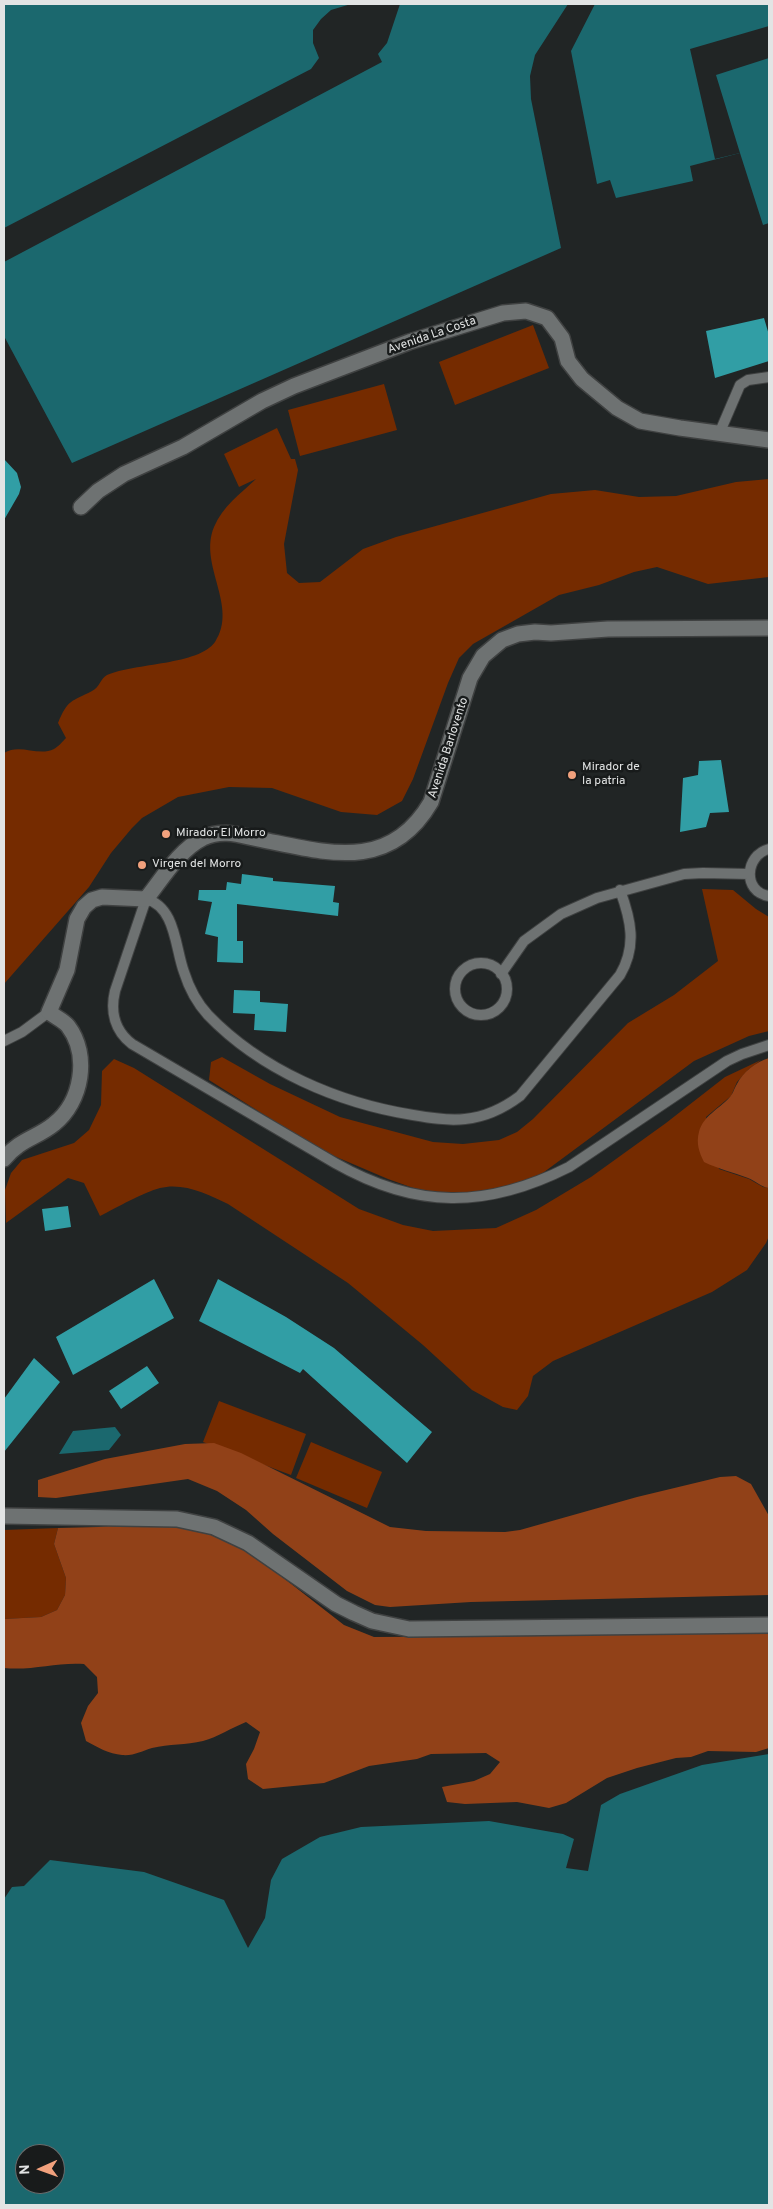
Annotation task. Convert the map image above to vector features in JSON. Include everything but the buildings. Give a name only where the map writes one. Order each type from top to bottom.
[{"type":"street","name":"Avenida La Costa","points":[[81,507],[98,491],[124,474],[183,447],[262,401],[294,386],[408,342],[502,313],[526,311],[547,318],[562,338],[568,361],[582,379],[617,408],[640,421],[769,440]]},
{"type":"street","name":"Avenida Barlovento","points":[[146,898],[191,845],[218,833],[241,833],[291,845],[348,854],[371,851],[402,837],[418,821],[431,802],[474,670],[489,650],[510,637],[535,632],[551,633],[585,630],[769,628]]},
{"type":"street","points":[[4,1159],[18,1144],[53,1126],[70,1106],[77,1090],[80,1073],[78,1047],[66,1024],[49,1012],[67,970],[77,919],[82,909],[92,900],[102,897],[146,898]]},
{"type":"street","points":[[4,1516],[168,1518],[214,1527],[248,1543],[336,1604],[381,1623],[409,1629],[769,1625]]},
{"type":"lane","points":[[719,434],[740,385],[748,380],[769,377]]},
{"type":"lane","points":[[769,849],[763,850],[756,856],[750,864],[749,874],[757,891],[769,896]]},
{"type":"lane","points":[[501,974],[524,941],[561,914],[620,890],[684,874],[749,874]]},
{"type":"lane","points":[[620,890],[630,920],[631,936],[627,960],[615,982],[520,1096],[490,1114],[455,1120],[389,1111],[351,1101],[293,1077],[242,1043],[215,1021],[199,1003],[183,970],[174,933],[168,918],[155,901],[146,898],[113,1001],[114,1018],[124,1037],[140,1049],[359,1177],[384,1187],[410,1194],[438,1198],[492,1195],[519,1189],[544,1180],[569,1167],[727,1062],[742,1054],[769,1045]]},
{"type":"lane","points":[[474,964],[484,964],[494,967],[501,974],[506,983],[506,993],[503,1002],[496,1010],[487,1014],[477,1015],[468,1012],[460,1005],[456,996],[455,986],[458,976],[465,969],[474,964]]},
{"type":"lane","points":[[4,1041],[22,1032],[49,1012]]},
{"type":"shaded area","points":[[533,325],[549,368],[455,405],[439,362]]},
{"type":"shaded area","points":[[384,384],[397,430],[300,456],[288,410]]},
{"type":"shaded area","points":[[277,428],[291,459],[295,459],[298,470],[284,544],[287,573],[299,583],[320,582],[363,549],[396,537],[551,494],[595,490],[639,497],[676,496],[736,482],[769,479],[769,577],[708,584],[657,567],[634,572],[599,585],[559,595],[473,644],[459,658],[413,779],[402,801],[377,815],[341,812],[272,788],[229,787],[178,797],[142,818],[132,828],[111,853],[89,887],[4,984],[4,753],[16,749],[42,752],[56,748],[66,738],[58,723],[65,709],[71,702],[94,690],[107,675],[195,655],[207,650],[215,642],[221,628],[223,614],[211,556],[210,541],[214,527],[222,513],[256,479],[239,487],[224,454]]},
{"type":"shaded area","points":[[702,889],[733,890],[769,917],[769,1031],[749,1036],[694,1061],[532,1181],[466,1199],[419,1190],[320,1150],[209,1080],[211,1062],[222,1057],[270,1084],[340,1117],[433,1142],[463,1144],[499,1140],[517,1132],[533,1119],[628,1023],[674,995],[718,961]]},
{"type":"shaded area","points":[[769,1058],[769,1188],[704,1162],[699,1151],[698,1140],[704,1121],[725,1102],[743,1075],[755,1065]]},
{"type":"shaded area","points":[[114,1059],[134,1068],[359,1209],[403,1225],[433,1231],[496,1228],[536,1210],[591,1177],[666,1123],[725,1077],[761,1060],[737,1082],[731,1096],[706,1117],[719,1169],[769,1188],[769,1236],[747,1270],[712,1292],[553,1361],[533,1376],[528,1396],[517,1410],[503,1407],[472,1390],[423,1345],[348,1283],[228,1204],[204,1193],[178,1187],[160,1188],[100,1216],[84,1183],[68,1178],[6,1223],[5,1190],[11,1173],[22,1160],[74,1143],[89,1130],[101,1105],[102,1071]]},
{"type":"shaded area","points":[[219,1401],[306,1434],[291,1475],[203,1442]]},
{"type":"shaded area","points":[[311,1442],[382,1472],[367,1508],[296,1478]]},
{"type":"shaded area","points":[[214,1443],[241,1453],[390,1527],[426,1531],[505,1532],[520,1530],[637,1497],[720,1477],[736,1476],[751,1484],[769,1516],[769,1595],[471,1602],[390,1607],[375,1605],[347,1591],[273,1534],[246,1510],[217,1491],[188,1479],[56,1498],[38,1497],[38,1480],[105,1459],[185,1444]]},
{"type":"shaded area","points":[[181,1519],[236,1541],[344,1625],[374,1637],[541,1636],[769,1628],[769,1748],[756,1752],[708,1751],[691,1757],[676,1758],[637,1768],[607,1778],[566,1803],[549,1808],[517,1802],[465,1804],[447,1802],[442,1787],[474,1781],[490,1774],[500,1762],[486,1753],[431,1754],[417,1759],[369,1766],[324,1783],[263,1789],[248,1779],[246,1764],[260,1732],[246,1722],[203,1741],[152,1748],[130,1755],[108,1752],[86,1741],[81,1723],[88,1706],[98,1693],[97,1677],[84,1664],[4,1668],[4,1619],[41,1617],[57,1610],[65,1595],[66,1578],[54,1544],[58,1528],[98,1527]]},
{"type":"shaded area","points":[[58,1528],[54,1544],[66,1578],[65,1595],[57,1610],[41,1617],[4,1619],[4,1530]]},
{"type":"water","points":[[4,4],[568,4],[535,55],[530,76],[531,99],[561,248],[72,463],[4,336]]},
{"type":"water","points":[[595,4],[769,4],[769,223],[763,225],[740,153],[690,166],[693,181],[616,198],[610,180],[597,184],[571,51]]},
{"type":"water","points":[[115,1427],[121,1435],[109,1450],[59,1454],[73,1431]]},
{"type":"water","points":[[769,1754],[769,2205],[4,2205],[4,1899],[12,1887],[24,1886],[50,1860],[144,1872],[224,1900],[248,1948],[265,1918],[271,1880],[282,1859],[320,1837],[361,1827],[489,1821],[563,1834],[574,1839],[566,1868],[588,1871],[601,1805],[620,1794],[702,1765]]},
{"type":"pier","points":[[351,4],[400,4],[387,43],[378,54],[382,62],[4,262],[4,228],[311,69],[319,58],[313,43],[313,30],[331,10]]},
{"type":"pier","points":[[769,26],[769,58],[716,75],[740,153],[715,159],[690,49]]},
{"type":"place","name":"Mirador de la patria","points":[[572,775]]},
{"type":"place","name":"Mirador El Morro","points":[[166,834]]},
{"type":"place","name":"Virgen del Morro","points":[[142,865]]}]
